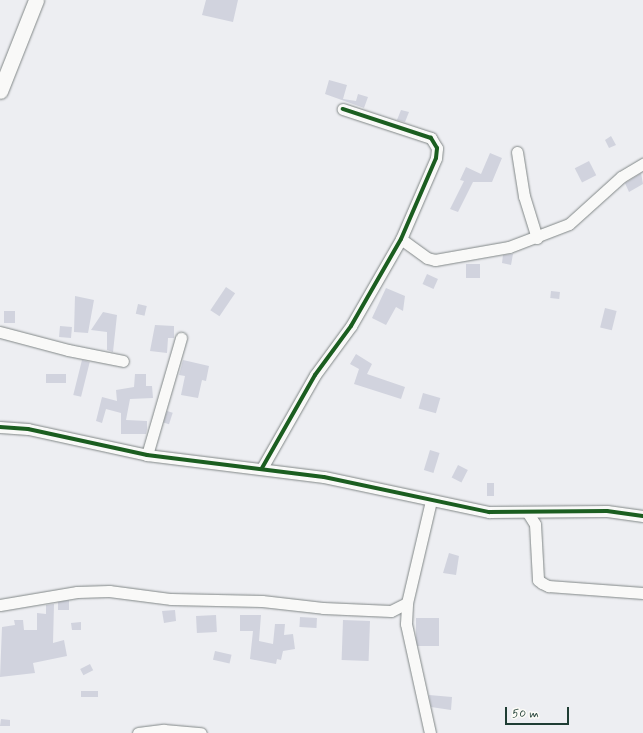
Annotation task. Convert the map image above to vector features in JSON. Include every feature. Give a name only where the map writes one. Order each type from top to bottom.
[{"type":"main road","points":[[0,92],[36,0]]},
{"type":"street","points":[[262,468],[315,375],[351,326],[401,239],[436,158],[435,142],[431,138],[343,109]]},
{"type":"street","points":[[517,152],[524,196],[537,238]]},
{"type":"street","points":[[401,239],[427,258],[435,260],[509,247],[537,238],[569,224],[621,176],[643,164]]},
{"type":"street","points":[[0,332],[68,350],[123,361]]},
{"type":"street","points":[[147,455],[181,338]]},
{"type":"street","points":[[0,427],[28,429],[147,455],[262,468],[324,477],[431,502],[489,512],[528,513],[607,510],[643,516]]},
{"type":"street","points":[[430,733],[408,639],[407,603],[431,502]]},
{"type":"street","points":[[528,513],[535,524],[538,580],[542,583],[548,586],[643,592]]},
{"type":"street","points":[[0,606],[65,594],[109,591],[171,599],[262,601],[323,608],[391,611],[407,603]]},
{"type":"street","points":[[138,733],[164,730],[201,733]]},
{"type":"building","points":[[206,0],[238,0],[233,22],[202,15]]},
{"type":"building","points":[[329,80],[347,85],[343,99],[356,101],[358,94],[368,97],[364,108],[325,94]]},
{"type":"building","points":[[401,110],[409,112],[405,122],[397,120]]},
{"type":"building","points":[[611,136],[616,145],[609,148],[605,140]]},
{"type":"building","points":[[490,153],[502,158],[492,182],[473,182],[458,212],[450,209],[464,181],[460,180],[466,167],[481,174]]},
{"type":"building","points":[[589,161],[596,175],[582,183],[575,168]]},
{"type":"building","points":[[641,173],[643,184],[629,192],[625,183]]},
{"type":"building","points":[[513,254],[511,265],[502,263],[503,255]]},
{"type":"building","points":[[466,264],[480,264],[480,278],[466,278]]},
{"type":"building","points":[[427,274],[438,279],[433,289],[423,284]]},
{"type":"building","points":[[226,287],[235,293],[219,316],[210,310]]},
{"type":"building","points":[[386,288],[405,296],[403,311],[396,307],[386,325],[372,318]]},
{"type":"building","points":[[551,291],[560,292],[559,299],[550,298]]},
{"type":"building","points":[[75,296],[94,300],[88,333],[74,332]]},
{"type":"building","points":[[138,304],[147,306],[145,316],[136,314]]},
{"type":"building","points":[[605,308],[617,311],[612,330],[600,327]]},
{"type":"building","points":[[4,311],[15,311],[15,323],[4,323]]},
{"type":"building","points":[[103,312],[117,315],[113,352],[107,350],[107,332],[91,330]]},
{"type":"building","points":[[155,325],[174,326],[174,338],[168,338],[167,353],[150,351]]},
{"type":"building","points":[[60,326],[72,327],[71,338],[59,337]]},
{"type":"building","points":[[356,354],[372,364],[367,374],[405,387],[401,399],[354,384],[359,369],[350,364]]},
{"type":"building","points":[[82,360],[90,362],[81,397],[73,395]]},
{"type":"building","points":[[183,360],[209,366],[206,381],[202,380],[198,398],[181,395],[185,376],[179,375]]},
{"type":"building","points":[[46,374],[66,374],[66,383],[46,383]]},
{"type":"building","points":[[135,374],[146,374],[146,386],[152,386],[153,398],[130,399],[126,420],[147,421],[146,434],[121,434],[121,413],[106,409],[102,423],[96,421],[102,397],[117,401],[116,390],[134,387]]},
{"type":"building","points":[[423,393],[440,398],[436,413],[419,408]]},
{"type":"building","points":[[167,411],[173,413],[169,424],[163,422]]},
{"type":"building","points":[[430,450],[440,453],[433,473],[424,470]]},
{"type":"building","points":[[458,465],[468,470],[461,482],[452,477]]},
{"type":"building","points":[[487,483],[494,483],[494,496],[487,496]]},
{"type":"building","points":[[449,553],[459,556],[456,575],[443,573]]},
{"type":"building","points":[[69,600],[69,610],[58,610],[58,602]]},
{"type":"building","points":[[54,604],[53,643],[64,640],[67,656],[33,663],[35,673],[0,677],[2,627],[15,625],[14,620],[23,620],[24,630],[37,630],[37,613],[46,614],[46,605]]},
{"type":"building","points":[[175,610],[176,621],[164,623],[162,611]]},
{"type":"building","points":[[216,615],[217,632],[197,633],[196,616]]},
{"type":"building","points":[[240,615],[261,615],[259,641],[273,644],[275,624],[285,624],[284,635],[293,634],[295,649],[283,651],[281,660],[277,659],[276,664],[250,659],[253,631],[240,631]]},
{"type":"building","points":[[300,617],[317,618],[316,628],[299,627]]},
{"type":"building","points":[[416,618],[439,618],[439,646],[416,646]]},
{"type":"building","points":[[343,620],[370,621],[369,661],[342,660]]},
{"type":"building","points":[[81,622],[81,630],[72,630],[71,623]]},
{"type":"building","points":[[215,651],[232,655],[230,664],[213,660]]},
{"type":"building","points":[[90,664],[93,670],[83,675],[80,669]]},
{"type":"building","points":[[81,691],[98,691],[98,697],[81,697]]},
{"type":"building","points":[[429,695],[452,697],[451,710],[431,707]]},
{"type":"building","points":[[1,719],[10,720],[10,726],[0,726]]},
{"type":"cycle path","points":[[262,468],[315,375],[351,326],[401,239],[436,158],[437,148],[431,138],[343,109]]},
{"type":"cycle path","points":[[0,427],[28,429],[147,455],[324,477],[489,512],[607,511],[643,516]]}]
